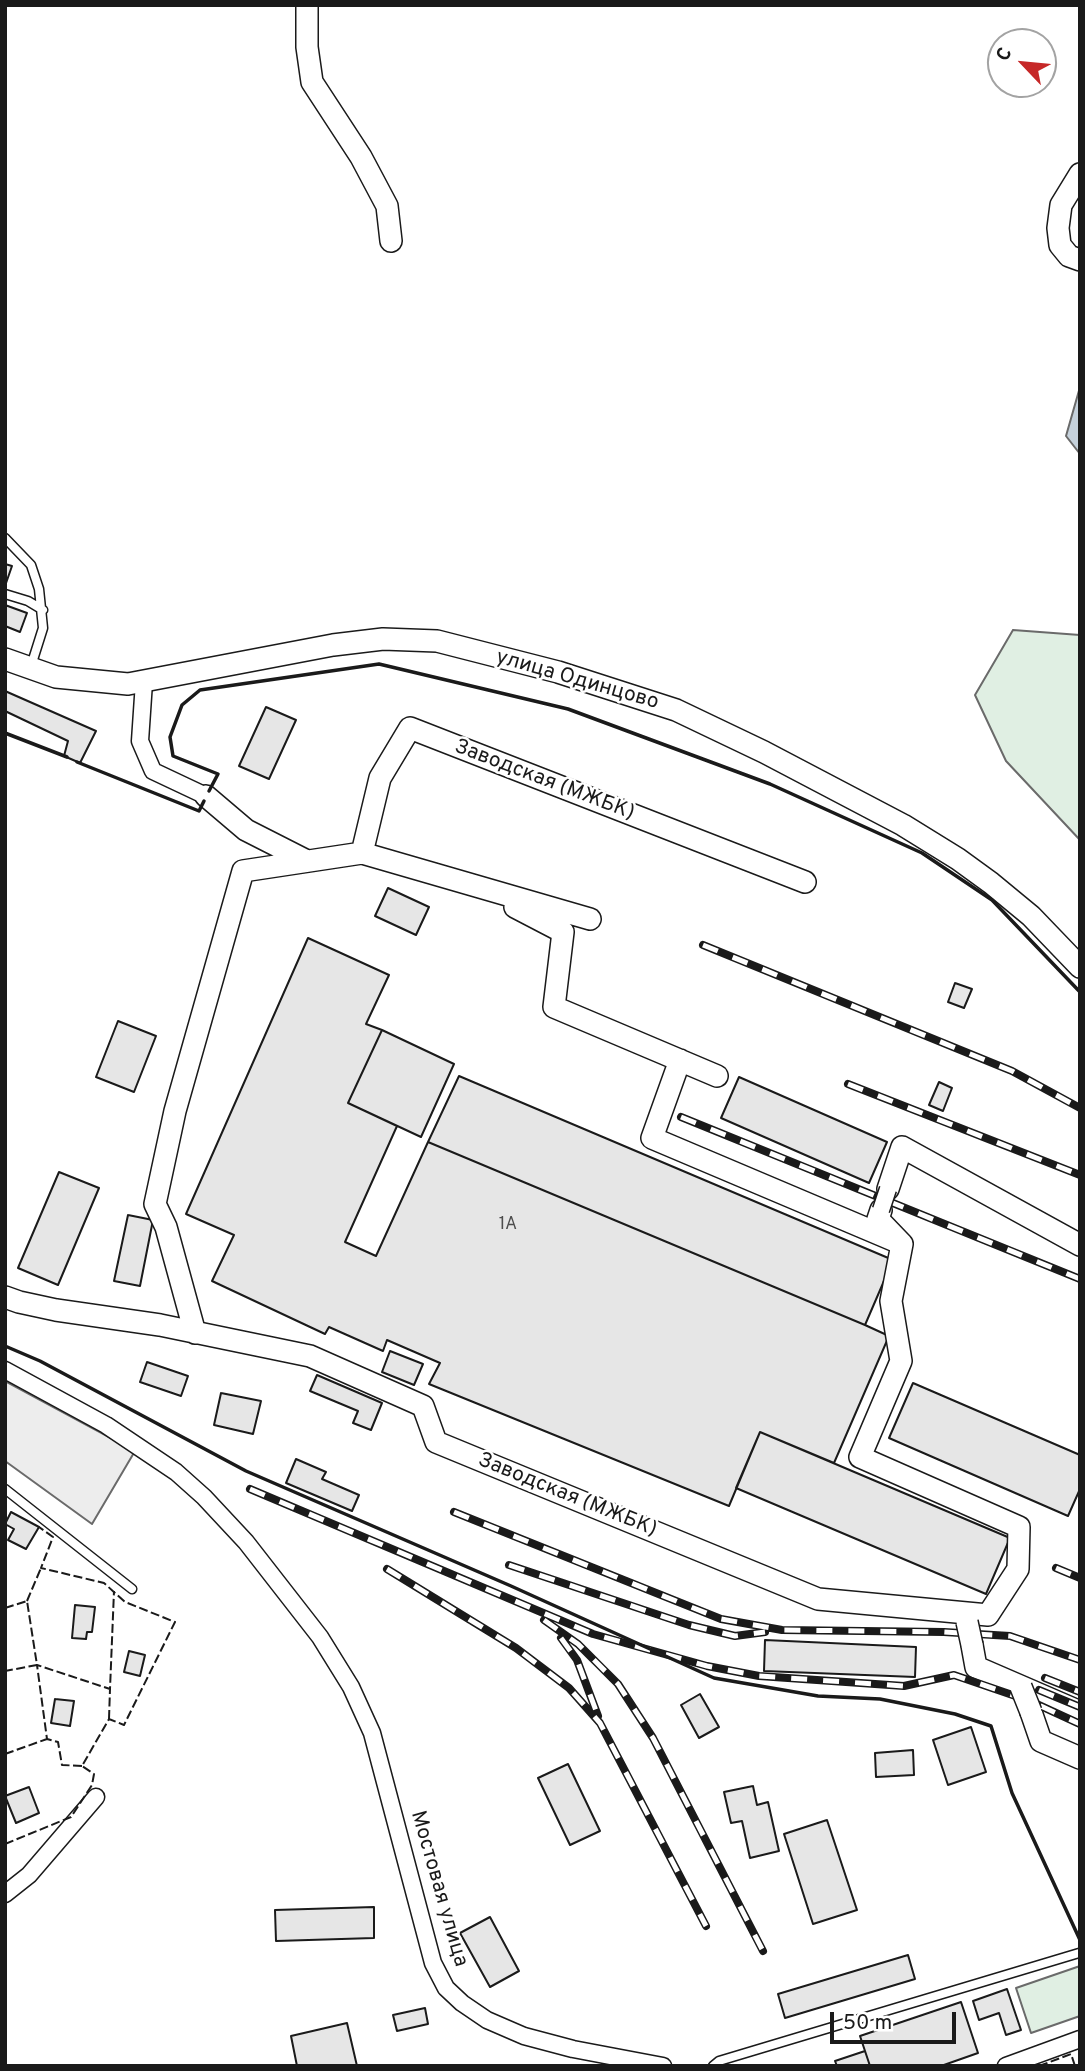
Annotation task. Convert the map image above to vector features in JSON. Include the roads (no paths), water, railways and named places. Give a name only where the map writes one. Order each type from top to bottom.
[{"type":"street","points":[[307,5],[307,47],[312,82],[361,157],[387,206],[391,242]]},
{"type":"street","points":[[1080,174],[1060,205],[1058,228],[1060,245],[1069,256],[1080,260]]},
{"type":"street","name":"улица Одинцово","points":[[5,659],[55,677],[128,684],[333,645],[383,639],[437,641],[558,672],[676,710],[764,752],[903,825],[992,883],[1053,938],[1080,967]]},
{"type":"street","points":[[144,682],[140,741],[152,771],[206,796],[246,830],[307,861]]},
{"type":"street","name":"Заводская (МЖБК)","points":[[362,853],[380,778],[411,728],[805,882]]},
{"type":"street","points":[[195,1333],[166,1227],[155,1204],[175,1111],[243,871],[362,853],[590,919]]},
{"type":"street","points":[[476,886],[563,932],[554,1007],[718,1076]]},
{"type":"street","points":[[1053,938],[1080,951]]},
{"type":"street","points":[[680,1060],[652,1138],[902,1244]]},
{"type":"street","points":[[902,1244],[878,1219],[902,1147],[1080,1245]]},
{"type":"street","name":"Заводская (МЖБК)","points":[[5,1297],[56,1310],[195,1333],[310,1356],[423,1406],[436,1442],[818,1599],[967,1618],[988,1615],[1018,1570],[1019,1528],[860,1457],[901,1362],[891,1301],[902,1244]]},
{"type":"street","name":"Мостовая улица","points":[[5,1370],[106,1425],[176,1472],[246,1542],[320,1637],[351,1687],[372,1733],[433,1963],[446,1989],[487,2020],[524,2036],[573,2049],[663,2066]]},
{"type":"street","points":[[967,1618],[976,1667],[1080,1712]]},
{"type":"street","points":[[1021,1687],[1041,1741],[1080,1758]]},
{"type":"street","points":[[5,1894],[29,1875],[96,1797]]},
{"type":"street","points":[[1006,2066],[1079,2040]]},
{"type":"lane","points":[[5,538],[31,565],[39,589],[43,628],[30,669]]},
{"type":"lane","points":[[5,594],[28,601],[43,610]]},
{"type":"lane","points":[[5,1489],[132,1589]]},
{"type":"lane","points":[[713,2066],[719,2061],[1079,1953]]},
{"type":"railway","points":[[703,945],[1012,1071],[1080,1108]]},
{"type":"railway","points":[[848,1084],[1080,1175]]},
{"type":"railway","points":[[681,1117],[1080,1279]]},
{"type":"railway","points":[[250,1489],[593,1634],[707,1666],[759,1676],[904,1686],[954,1675],[1030,1701],[1080,1724]]},
{"type":"railway","points":[[454,1512],[721,1619],[782,1630],[944,1632],[1010,1636],[1080,1660]]},
{"type":"railway","points":[[509,1565],[689,1625],[735,1636],[765,1632]]},
{"type":"railway","points":[[1056,1568],[1080,1578]]},
{"type":"railway","points":[[387,1569],[516,1648],[569,1688],[600,1723],[706,1926]]},
{"type":"railway","points":[[544,1620],[578,1644],[618,1684],[653,1738],[763,1951]]},
{"type":"railway","points":[[561,1638],[577,1660],[598,1716]]},
{"type":"railway","points":[[1045,1678],[1080,1692]]},
{"type":"railway","points":[[1039,1690],[1080,1707]]}]
